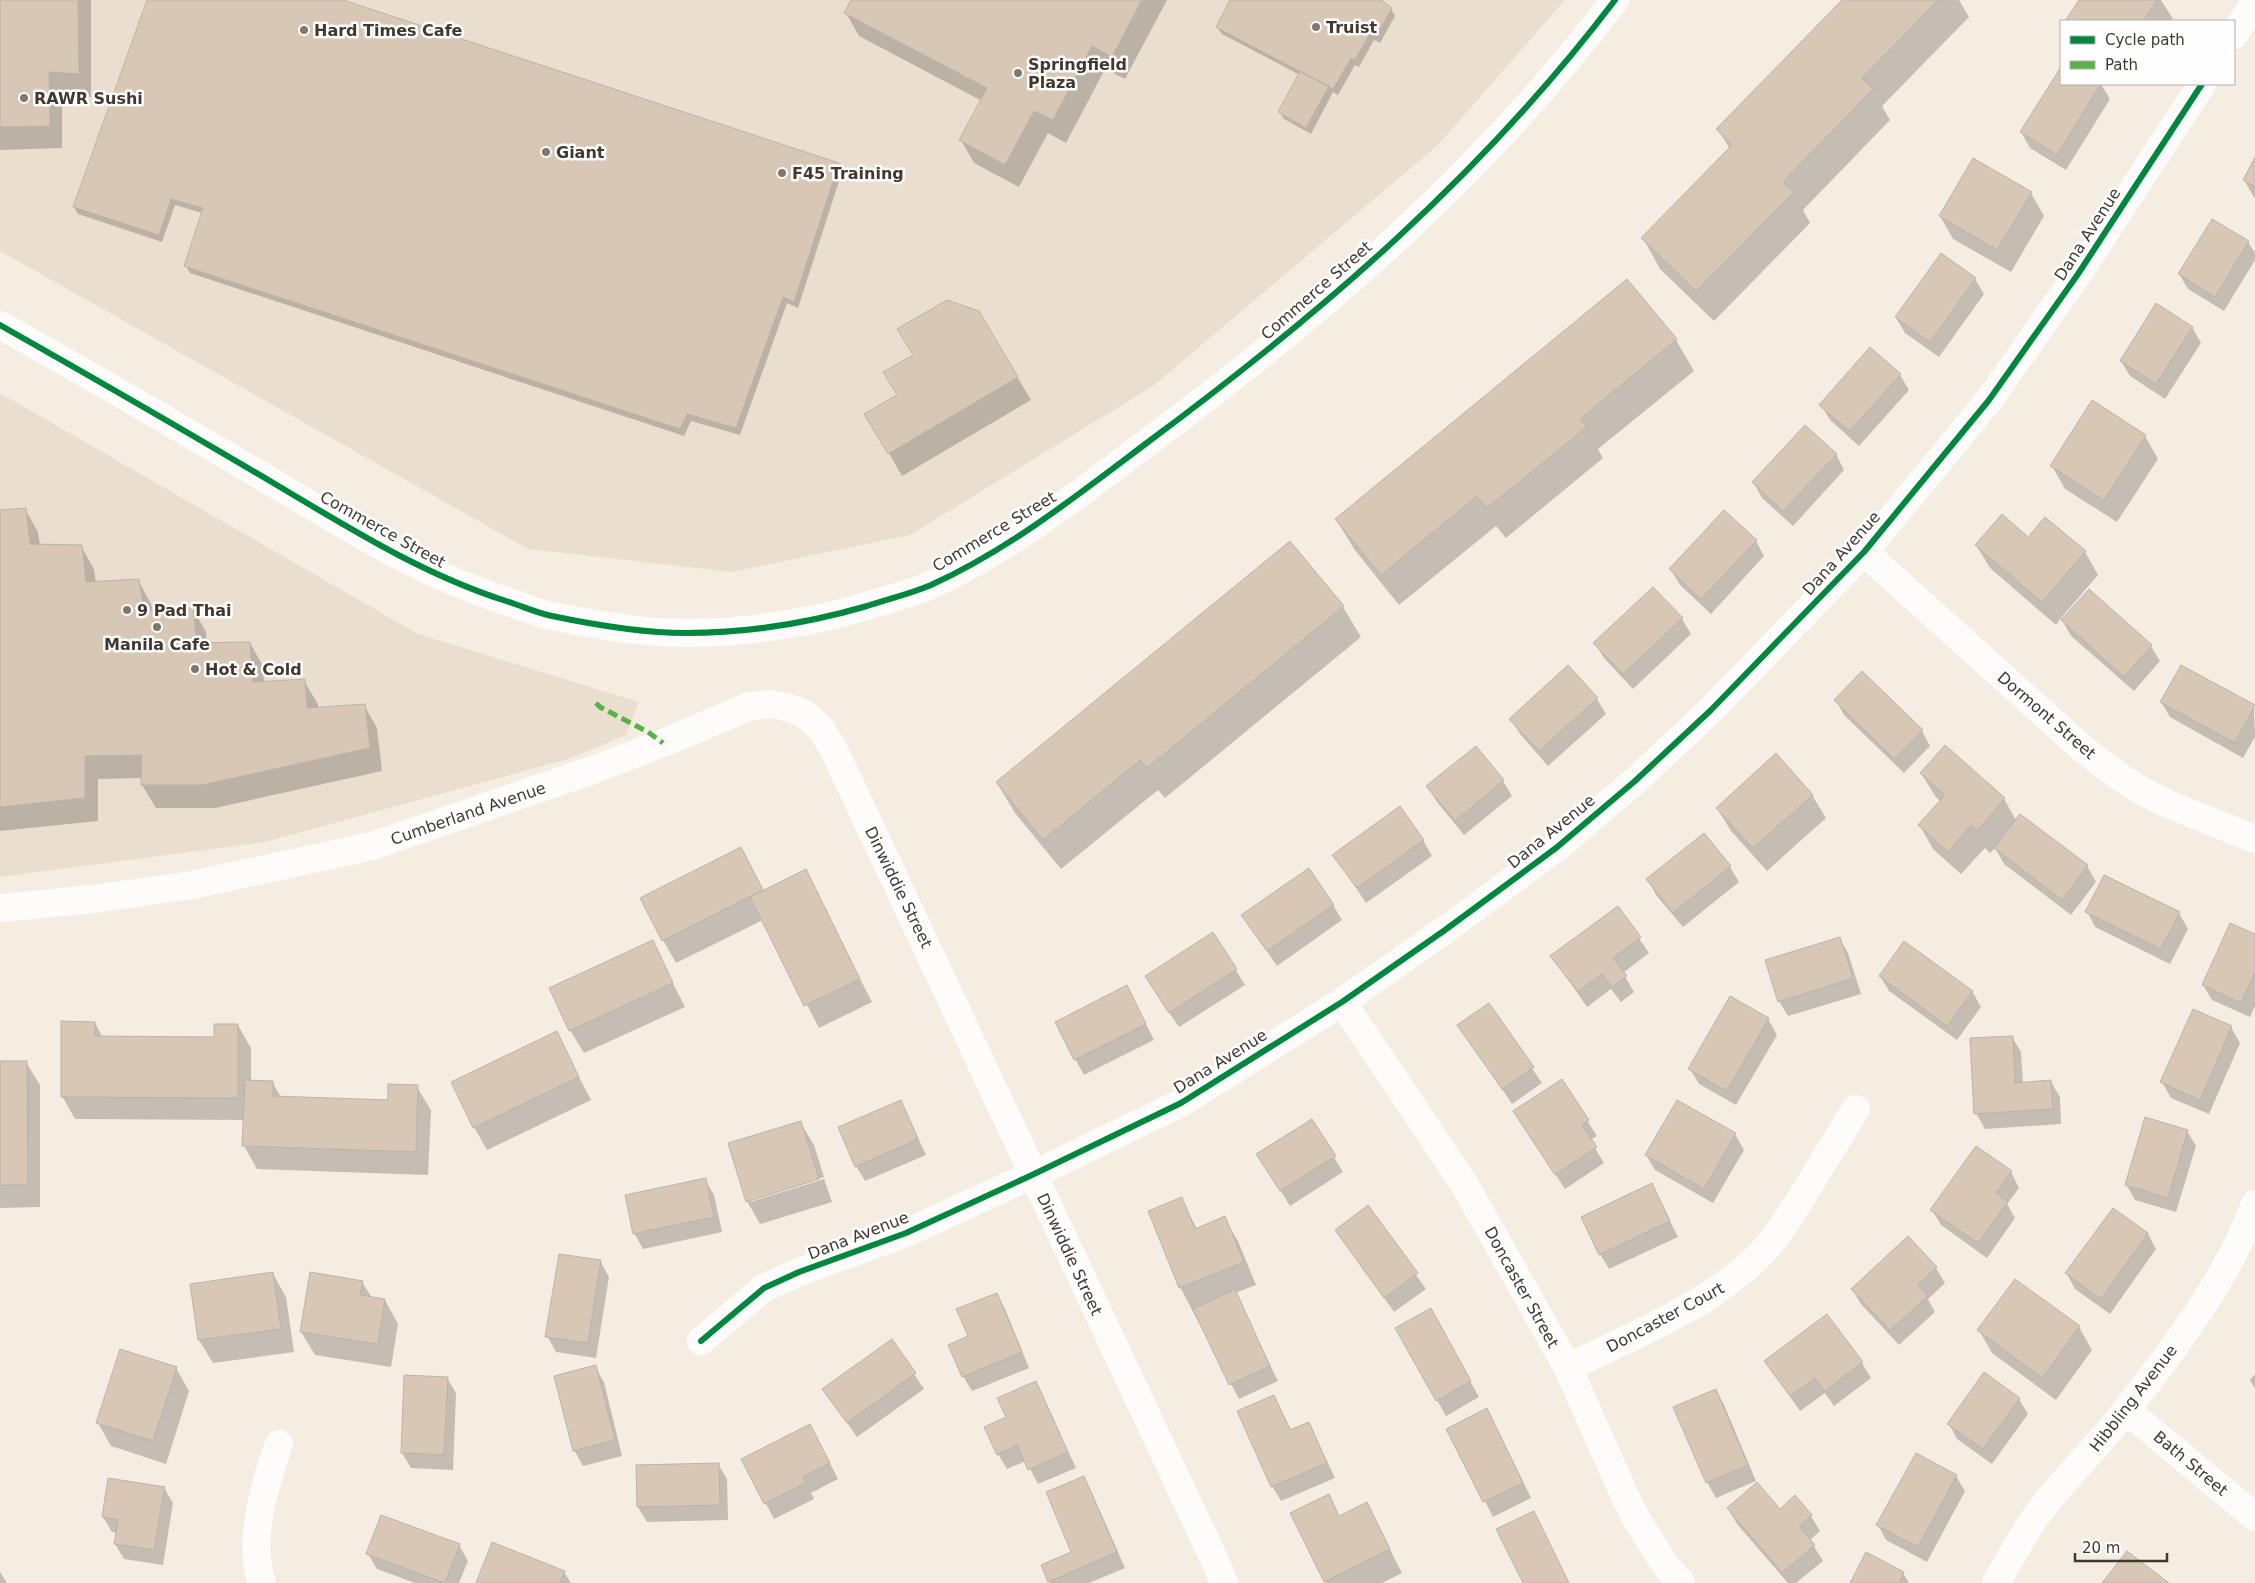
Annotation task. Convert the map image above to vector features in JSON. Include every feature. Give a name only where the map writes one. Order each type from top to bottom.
[{"type":"street","name":"Commerce Street","points":[[0,325],[394,554],[467,588],[549,615],[625,627],[685,633],[780,626],[848,611],[894,598],[929,586],[968,565],[1046,518],[1220,389],[1328,302],[1421,216],[1488,150],[1579,48],[1615,0]]},
{"type":"street","points":[[2235,33],[2255,2]]},
{"type":"street","name":"Dana Avenue","points":[[701,1341],[764,1288],[799,1272],[906,1233],[1032,1175],[1181,1102],[1342,1002],[1445,930],[1556,848],[1635,781],[1711,710],[1864,552],[1989,400],[2078,274],[2201,85]]},
{"type":"street","name":"Dormont Street","points":[[1864,552],[2084,749],[2122,778],[2168,804],[2255,839]]},
{"type":"street","name":"Cumberland Avenue","points":[[0,908],[93,899],[192,885],[372,846],[590,771],[663,743],[750,706],[772,704],[793,709],[806,715],[822,730],[865,817]]},
{"type":"street","name":"Dinwiddie Street","points":[[865,817],[1224,1583]]},
{"type":"street","name":"Doncaster Street","points":[[1342,1002],[1463,1182],[1568,1368],[1628,1502],[1666,1566],[1681,1583]]},
{"type":"street","name":"Doncaster Court","points":[[1568,1368],[1695,1304],[1744,1270],[1768,1246],[1784,1226],[1856,1109]]},
{"type":"street","name":"Hibbling Avenue","points":[[1996,1583],[2042,1508],[2126,1410],[2210,1296],[2236,1250],[2255,1204]]},
{"type":"street","name":"Bath Street","points":[[2126,1410],[2255,1517]]},
{"type":"street","points":[[262,1583],[257,1569],[257,1535],[265,1484],[279,1444]]},
{"type":"shaded area","points":[[0,0],[1565,0],[1438,145],[1153,386],[910,535],[732,572],[528,549],[0,251]]},
{"type":"shaded area","points":[[0,393],[418,634],[639,702],[626,735],[568,759],[265,842],[0,877]]},
{"type":"building","points":[[0,0],[78,0],[79,74],[49,72],[50,126],[0,127]]},
{"type":"building","points":[[147,0],[343,0],[839,163],[794,302],[783,297],[736,428],[687,414],[680,429],[184,266],[203,208],[171,199],[159,235],[73,207]]},
{"type":"building","name":"Springfield Plaza","points":[[851,0],[1142,0],[1112,57],[1092,46],[1053,120],[1034,111],[1005,165],[959,140],[987,88],[844,13]]},
{"type":"building","points":[[1230,0],[1381,0],[1392,8],[1376,36],[1370,33],[1355,60],[1351,58],[1333,89],[1216,27]]},
{"type":"building","points":[[1842,0],[1938,0],[1862,78],[1873,89],[1783,182],[1794,192],[1696,291],[1641,238],[1732,145],[1716,129]]},
{"type":"building","points":[[2079,0],[2157,0],[2145,20],[2066,20]]},
{"type":"building","points":[[2060,69],[2060,85],[2100,85],[2057,155],[2020,132]]},
{"type":"building","points":[[1300,71],[1329,86],[1306,128],[1278,112]]},
{"type":"building","points":[[2255,157],[2255,187],[2243,180]]},
{"type":"building","points":[[1973,158],[2032,192],[1997,250],[1939,216]]},
{"type":"building","points":[[2212,219],[2249,241],[2215,297],[2178,274]]},
{"type":"building","points":[[1941,253],[1976,278],[1930,342],[1895,317]]},
{"type":"building","points":[[1627,279],[1677,339],[1580,419],[1587,427],[1487,508],[1477,496],[1381,575],[1335,519]]},
{"type":"building","points":[[947,300],[979,311],[1018,377],[888,454],[864,414],[897,395],[883,372],[913,355],[897,329]]},
{"type":"building","points":[[2156,303],[2193,327],[2156,384],[2120,361]]},
{"type":"building","points":[[1870,347],[1901,374],[1850,431],[1819,405]]},
{"type":"building","points":[[2092,400],[2146,435],[2104,500],[2050,466]]},
{"type":"building","points":[[1805,425],[1837,454],[1783,511],[1752,482]]},
{"type":"building","points":[[26,508],[30,544],[82,545],[86,582],[139,579],[144,611],[193,608],[197,643],[250,642],[253,682],[305,679],[307,708],[365,704],[370,748],[202,785],[141,785],[142,755],[85,756],[85,798],[0,807],[0,510]]},
{"type":"building","points":[[1724,510],[1757,540],[1701,599],[1669,569]]},
{"type":"building","points":[[2002,514],[2028,537],[2045,517],[2086,551],[2042,602],[1975,545]]},
{"type":"building","points":[[1290,541],[1344,606],[1147,768],[1140,760],[1043,840],[996,782]]},
{"type":"building","points":[[1653,587],[1683,618],[1623,674],[1593,643]]},
{"type":"building","points":[[2089,589],[2152,645],[2124,677],[2061,620]]},
{"type":"building","points":[[1568,665],[1598,698],[1539,751],[1509,719]]},
{"type":"building","points":[[2181,665],[2255,705],[2235,743],[2160,702]]},
{"type":"building","points":[[1862,671],[1923,730],[1894,759],[1834,700]]},
{"type":"building","points":[[1945,745],[2005,798],[1977,831],[1971,825],[1948,852],[1918,825],[1945,795],[1920,773]]},
{"type":"building","points":[[1476,746],[1504,780],[1455,821],[1426,786]]},
{"type":"building","points":[[1776,753],[1813,795],[1753,848],[1716,808]]},
{"type":"building","points":[[1400,806],[1424,840],[1357,888],[1332,855]]},
{"type":"building","points":[[2020,814],[2088,865],[2062,900],[1994,848]]},
{"type":"building","points":[[1704,833],[1731,866],[1673,913],[1646,879]]},
{"type":"building","points":[[741,847],[763,890],[662,941],[640,898]]},
{"type":"building","points":[[1309,868],[1334,905],[1267,951],[1241,915]]},
{"type":"building","points":[[806,869],[860,979],[804,1006],[750,897]]},
{"type":"building","points":[[2104,875],[2180,912],[2161,949],[2085,912]]},
{"type":"building","points":[[1618,906],[1641,937],[1613,958],[1627,976],[1612,987],[1602,974],[1578,992],[1550,956]]},
{"type":"building","points":[[2230,923],[2255,934],[2255,972],[2241,1003],[2202,985]]},
{"type":"building","points":[[1213,932],[1237,969],[1169,1013],[1145,976]]},
{"type":"building","points":[[1840,937],[1853,978],[1778,1002],[1765,960]]},
{"type":"building","points":[[653,940],[673,983],[569,1031],[549,988]]},
{"type":"building","points":[[1904,941],[1973,991],[1947,1026],[1879,976]]},
{"type":"building","points":[[1127,985],[1146,1024],[1074,1060],[1055,1022]]},
{"type":"building","points":[[1730,996],[1769,1018],[1727,1091],[1688,1069]]},
{"type":"building","points":[[1489,1003],[1534,1067],[1502,1089],[1457,1025]]},
{"type":"building","points":[[2193,1009],[2232,1026],[2200,1100],[2160,1082]]},
{"type":"building","points":[[61,1021],[95,1022],[95,1036],[214,1037],[214,1024],[238,1024],[238,1098],[61,1097]]},
{"type":"building","points":[[557,1031],[579,1077],[473,1128],[451,1082]]},
{"type":"building","points":[[2013,1036],[2015,1083],[2051,1080],[2053,1109],[1974,1114],[1970,1038]]},
{"type":"building","points":[[0,1061],[27,1061],[28,1185],[0,1185]]},
{"type":"building","points":[[1562,1079],[1589,1120],[1582,1125],[1597,1147],[1555,1175],[1513,1111]]},
{"type":"building","points":[[245,1080],[273,1081],[273,1096],[388,1100],[388,1084],[418,1085],[416,1152],[242,1146]]},
{"type":"building","points":[[901,1100],[918,1139],[855,1167],[838,1127]]},
{"type":"building","points":[[1677,1100],[1736,1133],[1704,1189],[1645,1155]]},
{"type":"building","points":[[2145,1117],[2188,1130],[2168,1198],[2125,1185]]},
{"type":"building","points":[[1312,1119],[1336,1156],[1280,1191],[1256,1154]]},
{"type":"building","points":[[801,1121],[819,1179],[746,1202],[728,1143]]},
{"type":"building","points":[[1976,1146],[2012,1171],[1996,1193],[2008,1202],[1978,1243],[1930,1210]]},
{"type":"building","points":[[706,1178],[714,1217],[633,1234],[625,1195]]},
{"type":"building","points":[[1652,1183],[1670,1221],[1599,1255],[1581,1217]]},
{"type":"building","points":[[1182,1197],[1195,1229],[1225,1216],[1244,1262],[1179,1288],[1148,1211]]},
{"type":"building","points":[[1368,1205],[1418,1273],[1384,1298],[1335,1230]]},
{"type":"building","points":[[2113,1208],[2148,1233],[2101,1299],[2065,1273]]},
{"type":"building","points":[[1908,1236],[1937,1267],[1918,1285],[1928,1296],[1890,1330],[1851,1289]]},
{"type":"building","points":[[559,1254],[601,1260],[588,1343],[545,1337]]},
{"type":"building","points":[[273,1272],[281,1329],[198,1340],[190,1284]]},
{"type":"building","points":[[310,1272],[363,1281],[360,1295],[385,1299],[378,1344],[300,1332]]},
{"type":"building","points":[[2015,1279],[2080,1326],[2042,1378],[1977,1330]]},
{"type":"building","points":[[1235,1289],[1270,1366],[1229,1385],[1193,1309]]},
{"type":"building","points":[[997,1293],[1022,1352],[962,1377],[948,1345],[968,1336],[956,1309]]},
{"type":"building","points":[[1431,1308],[1471,1381],[1436,1401],[1395,1328]]},
{"type":"building","points":[[1827,1314],[1863,1362],[1825,1391],[1815,1378],[1790,1396],[1764,1361]]},
{"type":"building","points":[[892,1339],[916,1373],[847,1423],[822,1389]]},
{"type":"building","points":[[120,1349],[177,1367],[153,1441],[96,1423]]},
{"type":"building","points":[[596,1365],[615,1440],[573,1451],[554,1376]]},
{"type":"building","points":[[1984,1372],[2020,1398],[1983,1449],[1947,1424]]},
{"type":"building","points":[[404,1375],[448,1377],[444,1455],[401,1453]]},
{"type":"building","points":[[1036,1381],[1068,1452],[1028,1470],[1017,1445],[997,1455],[984,1427],[1006,1417],[997,1398]]},
{"type":"building","points":[[1716,1389],[1748,1465],[1706,1483],[1673,1407]]},
{"type":"building","points":[[1274,1395],[1290,1430],[1309,1422],[1327,1463],[1271,1487],[1237,1411]]},
{"type":"building","points":[[1487,1408],[1523,1483],[1483,1502],[1446,1429]]},
{"type":"building","points":[[810,1424],[830,1463],[803,1477],[806,1483],[764,1504],[741,1459]]},
{"type":"building","points":[[1916,1453],[1957,1475],[1918,1547],[1876,1525]]},
{"type":"building","points":[[719,1463],[720,1505],[637,1507],[636,1465]]},
{"type":"building","points":[[1084,1476],[1117,1552],[1048,1582],[1041,1565],[1071,1552],[1046,1492]]},
{"type":"building","points":[[108,1478],[165,1487],[154,1550],[114,1544],[118,1520],[102,1517]]},
{"type":"building","points":[[1757,1482],[1780,1509],[1795,1495],[1812,1515],[1799,1526],[1815,1545],[1782,1573],[1727,1508]]},
{"type":"building","points":[[1329,1494],[1339,1516],[1367,1502],[1390,1549],[1324,1582],[1290,1513]]},
{"type":"building","points":[[1534,1511],[1569,1583],[1523,1583],[1496,1529]]},
{"type":"building","points":[[381,1515],[460,1544],[445,1583],[366,1554]]},
{"type":"building","points":[[492,1542],[565,1571],[560,1583],[476,1583]]},
{"type":"building","points":[[2127,1551],[2169,1583],[2102,1583]]},
{"type":"building","points":[[1866,1552],[1904,1572],[1899,1583],[1850,1583]]},
{"type":"marked path","points":[[596,703],[600,707],[648,732],[663,743]]},
{"type":"cycle path","points":[[0,325],[359,534],[416,564],[475,590],[546,615],[636,630],[669,633],[709,633],[755,629],[800,622],[845,612],[907,594],[931,585],[989,555],[1043,520],[1213,393],[1337,291],[1397,238],[1455,182],[1511,124],[1564,64],[1615,0]]},
{"type":"cycle path","points":[[701,1341],[764,1288],[799,1272],[906,1233],[1181,1103],[1342,1002],[1445,930],[1556,848],[1635,781],[1711,710],[1864,552],[1989,400],[2078,274],[2201,85]]},
{"type":"place","name":"Truist","points":[[1316,27]]},
{"type":"place","name":"Hard Times Cafe","points":[[304,30]]},
{"type":"place","name":"Springfield Plaza","points":[[1018,73]]},
{"type":"place","name":"RAWR Sushi","points":[[24,98]]},
{"type":"place","name":"Giant","points":[[546,152]]},
{"type":"place","name":"F45 Training","points":[[782,173]]},
{"type":"place","name":"9 Pad Thai","points":[[127,610]]},
{"type":"place","name":"Manila Cafe","points":[[157,627]]},
{"type":"place","name":"Hot & Cold","points":[[195,669]]}]
